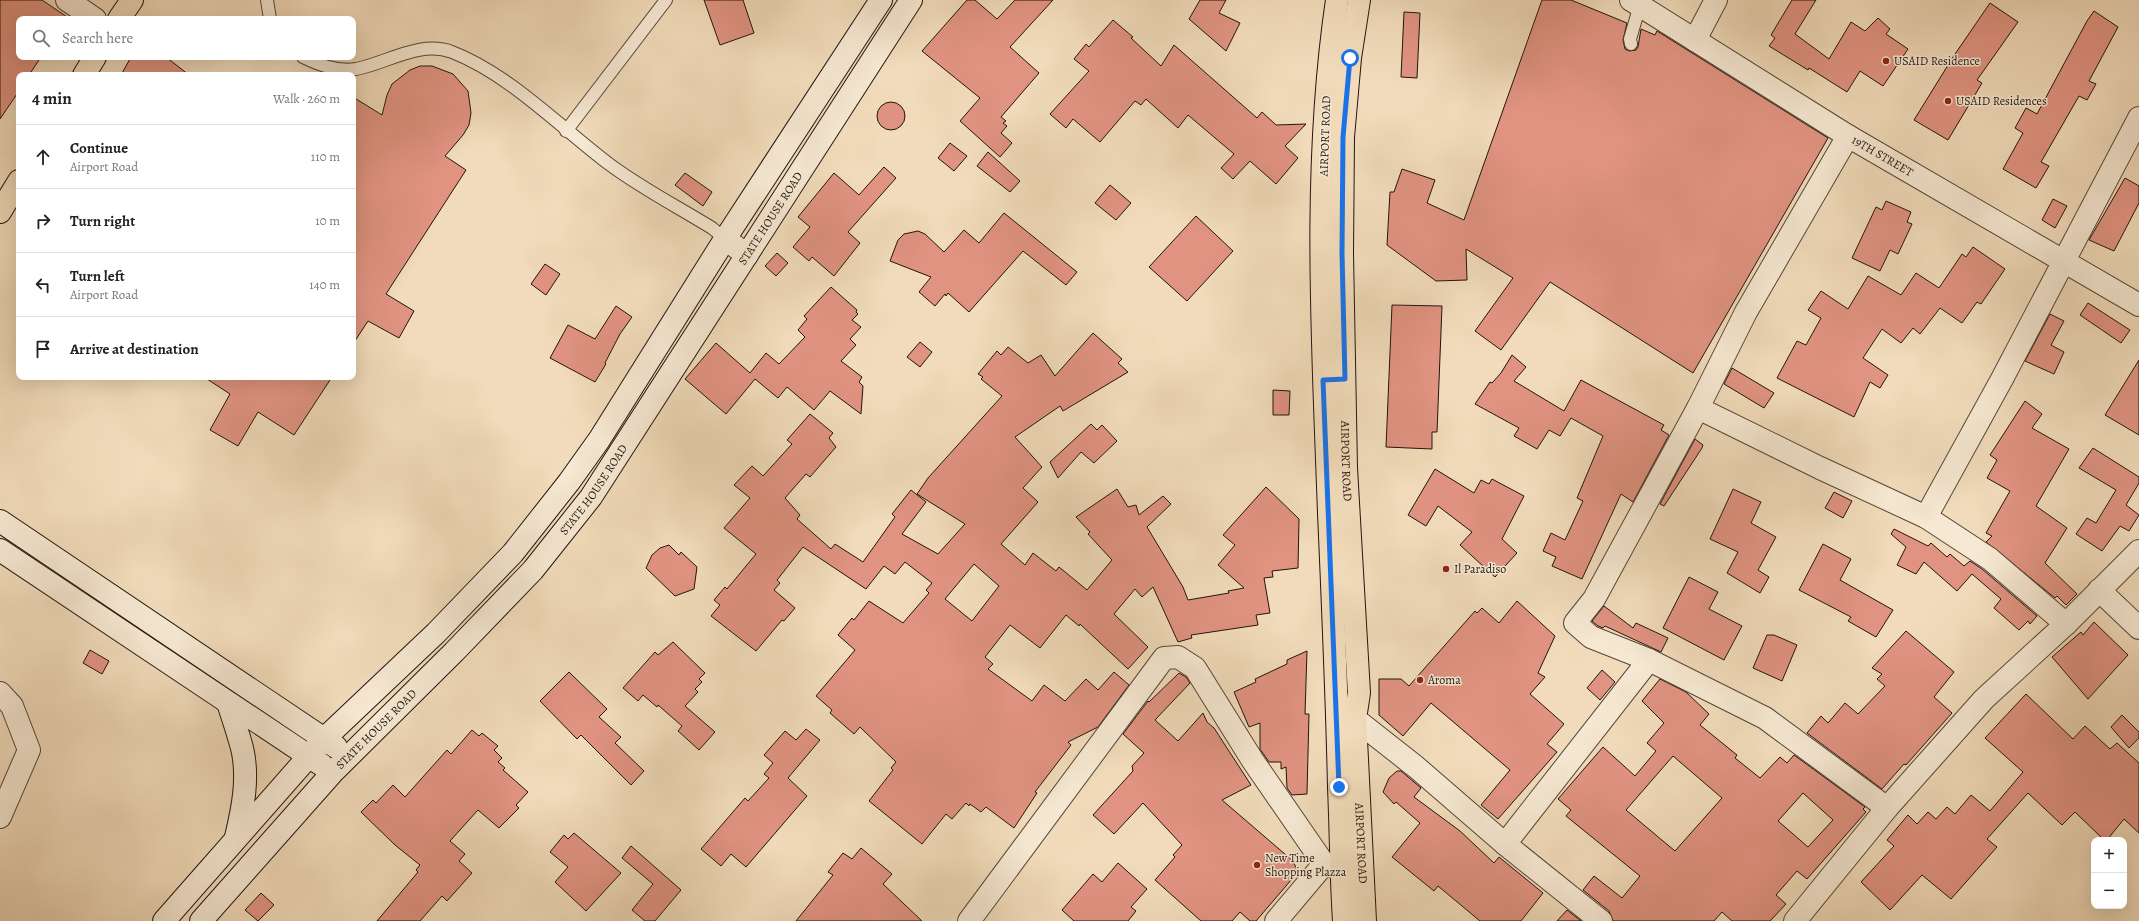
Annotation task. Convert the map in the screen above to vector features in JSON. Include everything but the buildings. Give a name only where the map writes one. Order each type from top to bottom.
[{"type":"main road","points":[[121,16],[132,0]]},
{"type":"main road","name":"AIRPORT ROAD","points":[[1337,0],[1328,56],[1323,135],[1323,380],[1339,787],[1332,866],[1344,921]]},
{"type":"main road","name":"AIRPORT ROAD","points":[[1359,0],[1350,58],[1343,137],[1342,253],[1346,468],[1359,693],[1355,719],[1364,921]]},
{"type":"main road","points":[[86,72],[93,60]]},
{"type":"main road","points":[[0,212],[16,186]]},
{"type":"main road","points":[[1323,380],[1345,379]]},
{"type":"street","points":[[67,0],[91,16]]},
{"type":"street","points":[[164,921],[324,739],[436,633],[513,553],[569,482],[615,414],[725,239],[881,0]]},
{"type":"street","name":"STATE HOUSE ROAD","points":[[201,921],[348,756],[454,652],[533,570],[591,497],[911,0]]},
{"type":"street","points":[[1695,40],[1716,0]]},
{"type":"street","name":"19TH STREET","points":[[1635,3],[1695,40],[1766,87],[2139,305]]},
{"type":"street","points":[[1926,517],[2064,262],[2139,118]]},
{"type":"street","points":[[1848,136],[1746,312],[1698,408],[1594,599],[1575,623],[1591,637],[1649,660],[1765,718],[1887,808]]},
{"type":"street","points":[[725,239],[747,255]]},
{"type":"street","points":[[1698,408],[1820,468],[1926,517],[1990,559],[2066,624]]},
{"type":"street","points":[[615,414],[637,427]]},
{"type":"street","points":[[3,529],[348,756]]},
{"type":"street","points":[[0,550],[333,772]]},
{"type":"street","points":[[1795,921],[1887,808],[1984,699],[2066,624],[2139,551]]},
{"type":"street","points":[[2099,590],[2139,628]]},
{"type":"street","points":[[436,633],[454,652]]},
{"type":"street","points":[[969,921],[1164,658],[1178,657],[1195,668],[1253,761],[1332,866],[1276,921]]},
{"type":"street","points":[[1505,844],[1649,660]]},
{"type":"street","points":[[0,693],[12,706],[29,750],[0,817]]},
{"type":"street","points":[[228,703],[242,749],[244,792],[243,810],[235,839]]},
{"type":"street","points":[[1355,719],[1416,767],[1505,844],[1601,921]]},
{"type":"lane","points":[[267,0],[270,16]]},
{"type":"lane","points":[[566,131],[666,0]]},
{"type":"lane","points":[[1631,44],[1630,39],[1635,3]]},
{"type":"lane","points":[[309,60],[319,65],[332,68],[355,69],[416,51],[436,48],[452,52],[512,85],[566,131],[611,166],[712,228],[725,239]]},
{"type":"place","name":"USAID Residence","points":[[1886,61]]},
{"type":"place","name":"USAID Residences","points":[[1948,101]]},
{"type":"place","name":"Il Paradiso","points":[[1446,569]]},
{"type":"place","name":"Aroma","points":[[1420,680]]},
{"type":"place","name":"New Time Shopping Plazza","points":[[1257,865]]},
{"type":"route","points":[[1339,787],[1328,471],[1323,380],[1345,379],[1342,253],[1343,137],[1350,58]]}]
